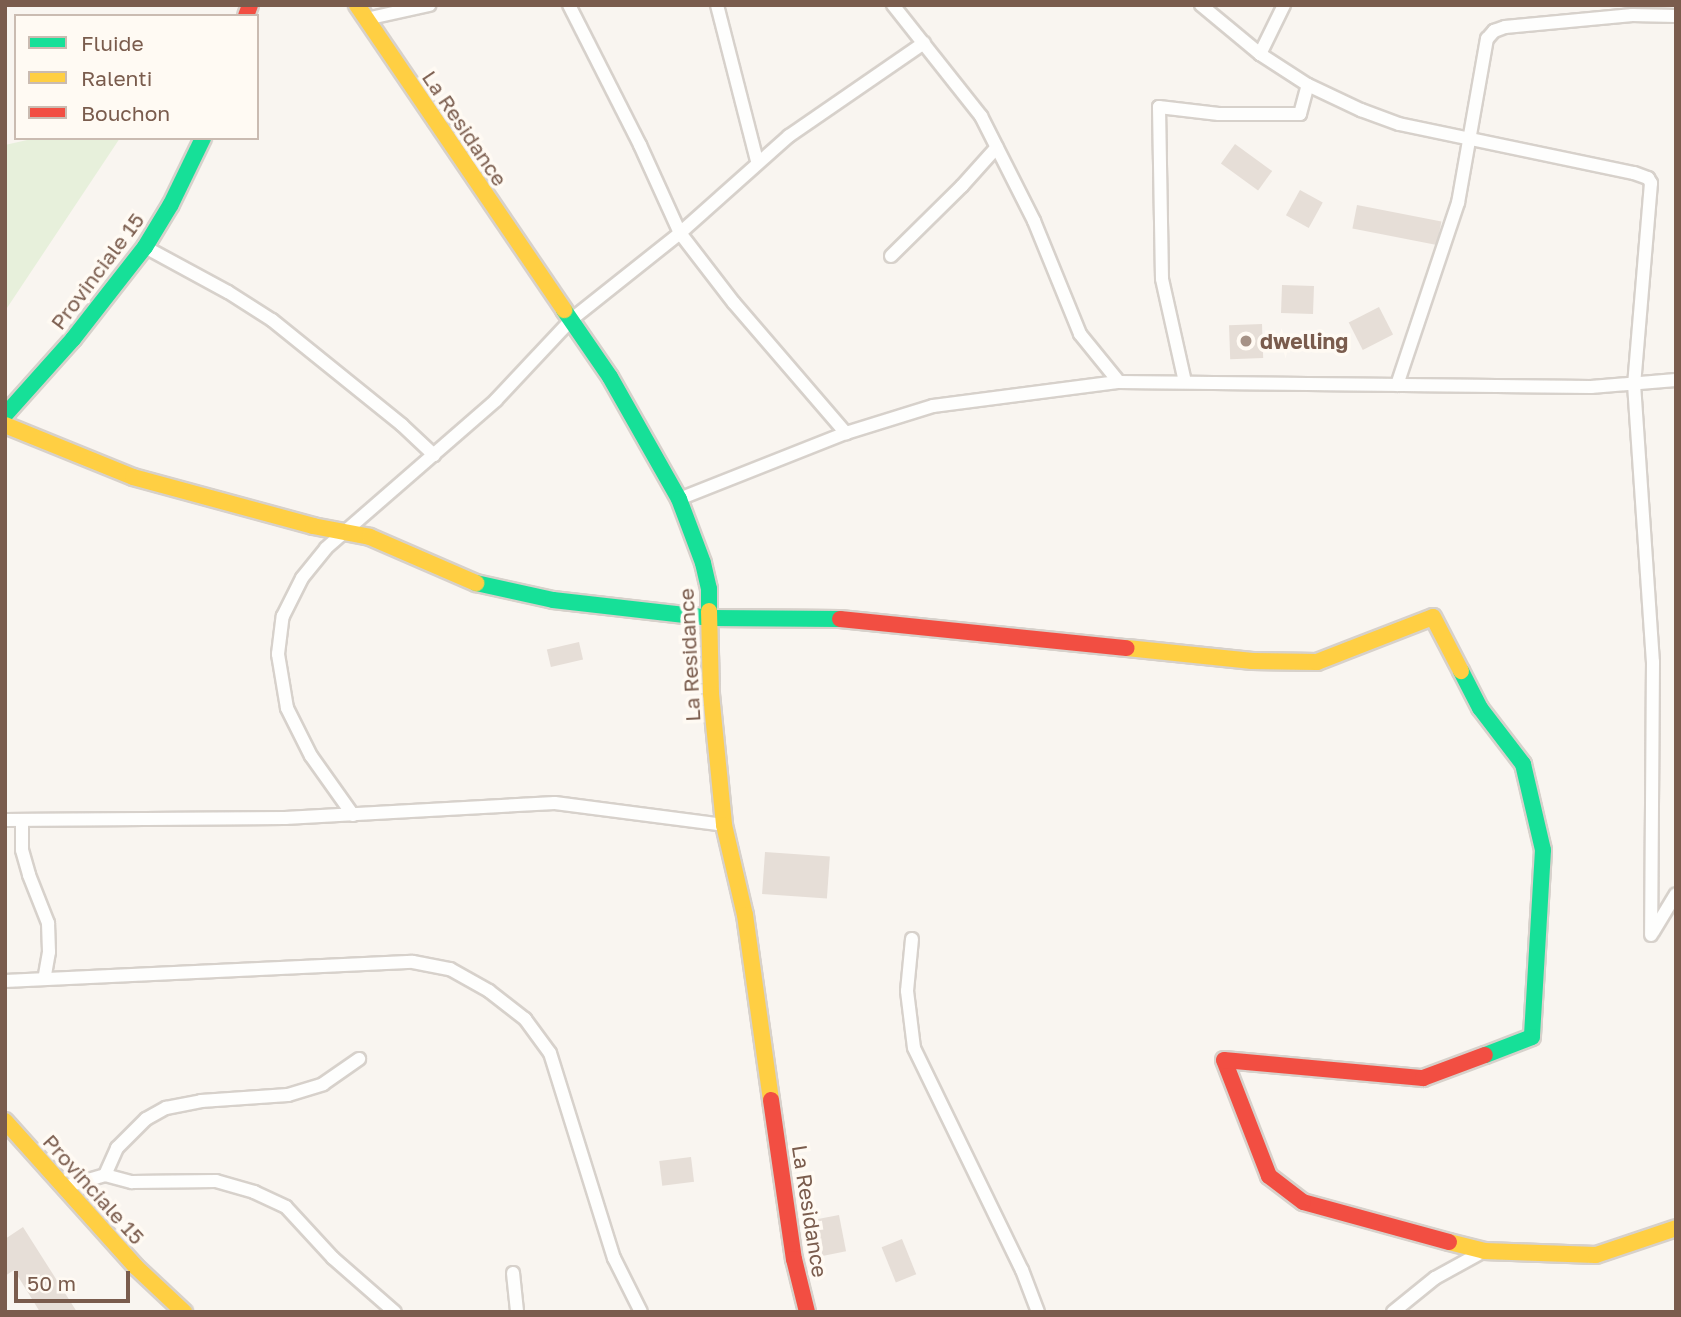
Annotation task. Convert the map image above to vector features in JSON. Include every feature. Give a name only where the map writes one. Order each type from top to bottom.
[{"type":"street","points":[[362,12],[429,5]]},
{"type":"street","points":[[569,5],[640,145],[680,233],[734,303],[846,433]]},
{"type":"street","points":[[717,5],[757,161]]},
{"type":"street","points":[[893,5],[981,116],[1034,221],[1080,334],[1119,382]]},
{"type":"street","points":[[1201,5],[1260,54],[1308,85],[1389,120],[1648,178],[1651,183],[1634,384],[1653,662],[1651,935],[1676,894]]},
{"type":"street","points":[[1260,54],[1284,5]]},
{"type":"street","name":"La Residance","points":[[362,12],[610,377],[678,499],[703,563],[709,589],[711,694],[724,825],[745,915],[794,1259],[807,1312]]},
{"type":"street","points":[[1397,385],[1451,227],[1487,39],[1494,31],[1557,21],[1676,16]]},
{"type":"street","points":[[353,815],[311,756],[287,708],[278,654],[283,616],[302,578],[326,548],[496,400],[572,319],[680,233],[757,161],[820,112],[924,43]]},
{"type":"street","points":[[1185,383],[1162,279],[1159,107],[1219,114],[1300,114],[1308,85]]},
{"type":"street","name":"Provinciale 15","points":[[5,415],[73,339],[145,247],[171,204],[201,140]]},
{"type":"street","points":[[891,256],[962,187],[996,147]]},
{"type":"street","points":[[145,247],[228,292],[272,320],[434,454]]},
{"type":"street","points":[[678,499],[846,433],[933,406],[1119,382],[1591,387],[1676,380]]},
{"type":"street","points":[[5,425],[133,477],[381,542],[491,588],[553,600],[711,618],[842,619],[1252,661],[1317,662],[1433,617],[1480,708],[1523,764],[1542,850],[1532,1037],[1423,1078],[1224,1060],[1269,1176],[1303,1202],[1484,1251],[1596,1255],[1676,1228]]},
{"type":"street","points":[[5,820],[353,815],[555,803],[724,825]]},
{"type":"street","points":[[22,820],[22,850],[48,923],[49,952],[44,979]]},
{"type":"street","points":[[912,939],[907,991],[914,1048],[1022,1270],[1038,1312]]},
{"type":"street","points":[[5,981],[413,962],[450,969],[525,1019],[550,1053],[614,1258],[641,1312]]},
{"type":"street","points":[[106,1175],[117,1148],[146,1119],[166,1108],[201,1101],[288,1096],[323,1084],[359,1059]]},
{"type":"street","name":"Provinciale 15","points":[[5,1121],[136,1267],[184,1312]]},
{"type":"street","points":[[64,1186],[106,1175],[132,1182],[216,1181],[254,1192],[285,1207],[333,1258],[395,1312]]},
{"type":"street","points":[[1393,1312],[1435,1278],[1484,1251]]},
{"type":"street","points":[[513,1273],[517,1312]]},
{"type":"green space","points":[[27,140],[119,140],[5,311],[5,145]]},
{"type":"building","points":[[1235,144],[1272,171],[1258,190],[1221,163]]},
{"type":"building","points":[[1300,190],[1323,203],[1309,228],[1286,215]]},
{"type":"building","points":[[1357,205],[1441,221],[1437,245],[1352,229]]},
{"type":"building","points":[[1282,285],[1314,286],[1313,314],[1281,313]]},
{"type":"building","points":[[1379,307],[1393,335],[1363,350],[1349,322]]},
{"type":"building","name":"dwelling","points":[[1262,324],[1263,358],[1230,359],[1229,325]]},
{"type":"building","points":[[579,642],[583,660],[551,667],[547,649]]},
{"type":"building","points":[[765,852],[830,857],[827,898],[762,894]]},
{"type":"building","points":[[691,1157],[694,1182],[662,1186],[659,1161]]},
{"type":"building","points":[[839,1215],[846,1251],[823,1256],[815,1220]]},
{"type":"building","points":[[23,1227],[77,1312],[40,1312],[14,1270],[5,1276],[5,1239]]},
{"type":"building","points":[[902,1239],[916,1274],[896,1282],[882,1247]]},
{"type":"traffic: fast","points":[[5,415],[73,339],[145,247],[171,204],[202,140]]},
{"type":"traffic: fast","points":[[564,310],[610,377],[679,499],[703,563],[709,589],[709,611]]},
{"type":"traffic: fast","points":[[476,583],[553,600],[711,618],[840,619]]},
{"type":"traffic: fast","points":[[1461,671],[1480,708],[1523,764],[1543,850],[1532,1037],[1485,1055]]},
{"type":"traffic: slow","points":[[357,5],[564,310]]},
{"type":"traffic: slow","points":[[5,425],[133,477],[313,526],[370,537],[476,583]]},
{"type":"traffic: slow","points":[[709,611],[711,694],[724,825],[745,915],[771,1100]]},
{"type":"traffic: slow","points":[[1127,648],[1252,661],[1317,662],[1433,617],[1461,671]]},
{"type":"traffic: slow","points":[[5,1121],[136,1267],[184,1312]]},
{"type":"traffic: slow","points":[[1449,1242],[1484,1251],[1596,1255],[1676,1228]]},
{"type":"traffic: jam","points":[[247,14],[250,5]]},
{"type":"traffic: jam","points":[[840,619],[1127,648]]},
{"type":"traffic: jam","points":[[1449,1242],[1303,1202],[1269,1176],[1224,1060],[1423,1078],[1485,1055]]},
{"type":"traffic: jam","points":[[771,1100],[794,1259],[807,1312]]},
{"type":"place","name":"dwelling","points":[[1246,341]]}]
